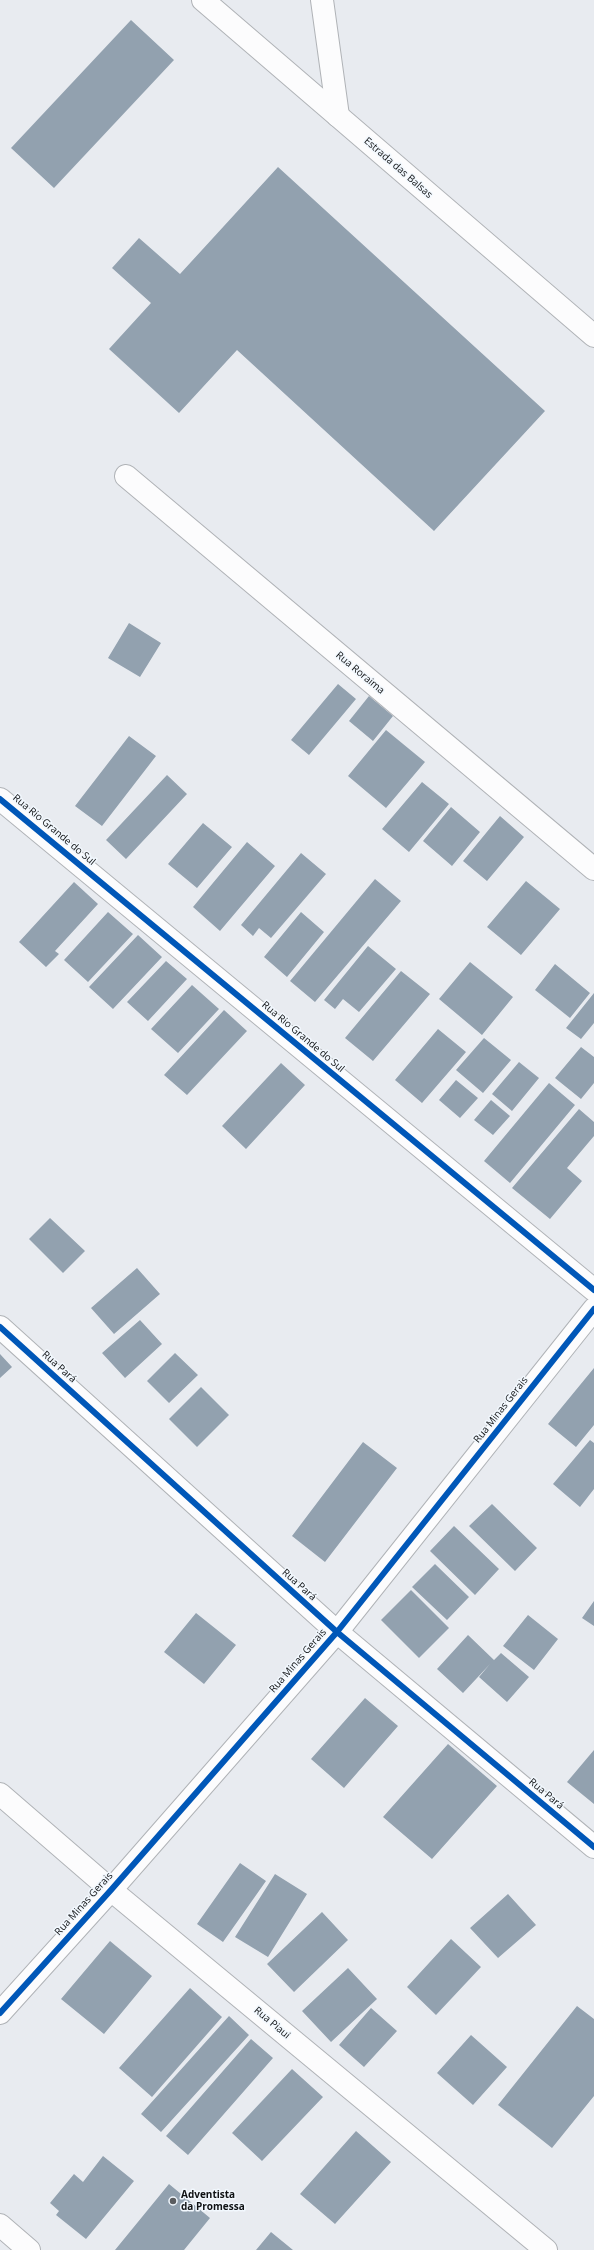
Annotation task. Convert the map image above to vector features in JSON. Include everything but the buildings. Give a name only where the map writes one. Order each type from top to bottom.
[{"type":"street","name":"Estrada das Balsas","points":[[203,0],[594,336]]},
{"type":"street","points":[[322,0],[338,116]]},
{"type":"street","name":"Rua Roraima","points":[[126,476],[594,869]]},
{"type":"street","name":"Rua Rio Grande do Sul","points":[[0,799],[594,1290]]},
{"type":"street","name":"Rua Minas Gerais","points":[[0,2013],[111,1890],[337,1632],[594,1309]]},
{"type":"street","name":"Rua Pará","points":[[0,1327],[337,1632],[594,1847]]},
{"type":"street","name":"Rua Piaui","points":[[0,1794],[111,1890],[546,2250]]},
{"type":"street","points":[[0,2225],[29,2250]]},
{"type":"cycle path","points":[[0,799],[594,1290]]},
{"type":"cycle path","points":[[0,2013],[111,1890],[337,1632],[594,1309]]},
{"type":"cycle path","points":[[0,1327],[337,1632],[594,1847]]},
{"type":"place","name":"Adventista da Promessa","points":[[173,2201]]}]
